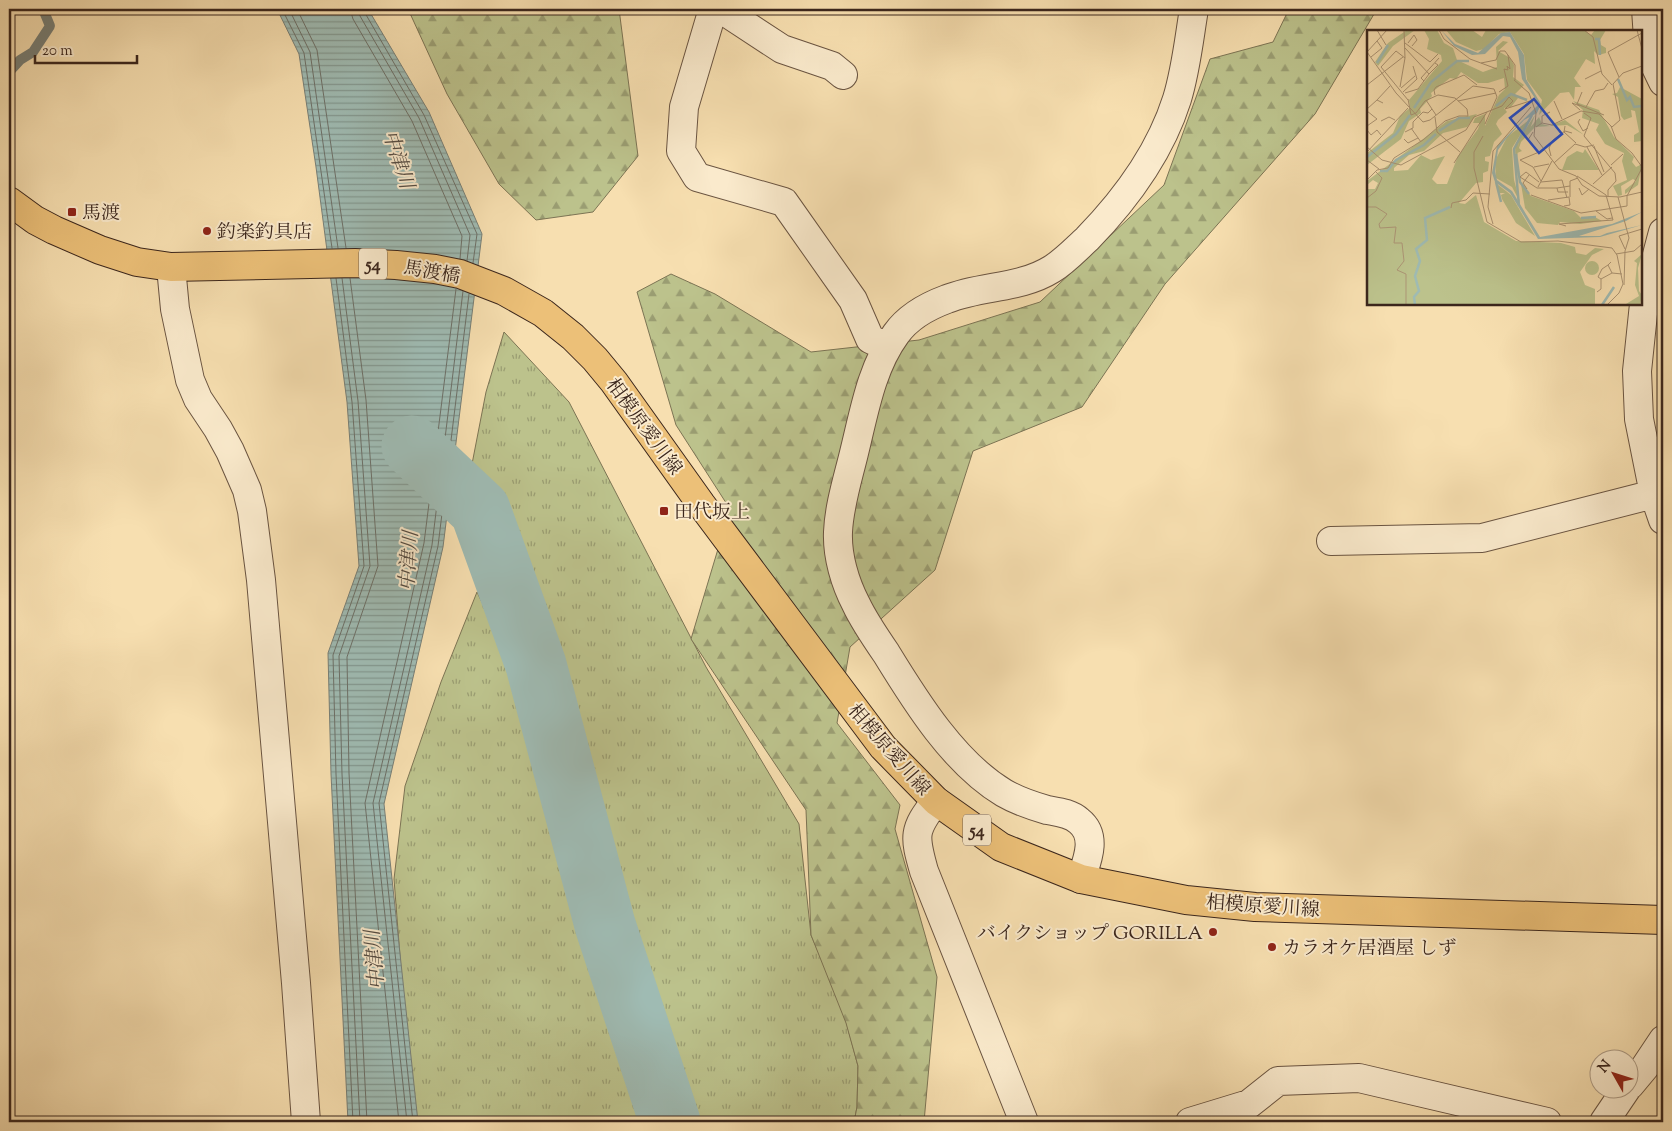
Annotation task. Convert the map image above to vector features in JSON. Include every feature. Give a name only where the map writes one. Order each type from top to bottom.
[{"type":"main road","name":"54","points":[[9,201],[47,226],[100,250],[137,262],[171,267]]},
{"type":"main road","name":"馬渡橋","points":[[171,267],[355,263],[396,264],[460,274],[524,301]]},
{"type":"main road","name":"相模原愛川線","points":[[524,301],[543,313],[572,337],[595,359],[614,382],[701,504],[867,726],[900,766],[936,802],[1001,847],[1081,879],[1186,900],[1255,907],[1663,920]]},
{"type":"street","points":[[713,9],[684,107],[681,151],[697,177],[784,202],[853,300],[870,339],[887,347]]},
{"type":"street","points":[[721,9],[782,49],[832,66],[843,75]]},
{"type":"street","points":[[1081,879],[1091,851],[1087,832],[1080,821],[1068,814],[1043,809],[1006,795],[973,769],[927,717],[855,603],[839,556],[838,533],[869,393],[887,347],[898,331],[909,320],[934,304],[979,290],[1028,281],[1053,268],[1076,250],[1120,203],[1143,171],[1177,100],[1185,66],[1194,9]]},
{"type":"street","points":[[1646,9],[1649,53],[1663,82]]},
{"type":"street","points":[[1663,232],[1644,304],[1638,371],[1639,420],[1654,494],[1663,520]]},
{"type":"street","points":[[171,267],[175,309],[190,380],[198,399],[218,428],[230,450],[247,490],[252,511],[261,580],[306,1122]]},
{"type":"street","points":[[1331,541],[1482,538],[1654,494]]},
{"type":"street","points":[[936,802],[919,825],[916,838],[924,871],[1024,1122]]},
{"type":"street","points":[[1646,1075],[1663,1040]]},
{"type":"street","points":[[1190,1122],[1249,1104],[1278,1081],[1359,1078],[1547,1122]]},
{"type":"street","points":[[1604,1122],[1620,1098]]},
{"type":"green space","points":[[408,9],[619,9],[638,156],[593,212],[536,220],[499,184],[447,94]]},
{"type":"green space","points":[[1289,9],[1377,9],[1315,114],[1165,284],[1082,407],[973,451],[935,570],[850,647],[837,723],[900,805],[895,829],[937,977],[924,1122],[854,1122],[857,1107],[858,1066],[846,1023],[811,935],[806,810],[691,639],[730,509],[676,425],[637,292],[671,274],[715,294],[811,352],[919,340],[1040,302],[1164,185],[1210,59],[1273,42]]},
{"type":"green space","points":[[504,332],[569,402],[706,667],[799,824],[811,935],[843,1010],[858,1066],[857,1107],[854,1122],[685,1122],[635,979],[589,797],[556,686],[506,559],[472,464],[486,392]]},
{"type":"green space","points":[[477,592],[526,694],[557,800],[596,990],[640,1122],[417,1122],[404,1008],[394,879],[405,786],[441,682]]},
{"type":"water","name":"中津川","points":[[277,9],[368,9],[429,112],[482,234],[443,547],[384,804],[418,1122],[348,1122],[331,774],[328,653],[359,566],[347,402],[316,167],[299,54]]},
{"type":"waterway","points":[[9,72],[20,60],[33,52],[50,26],[43,9]]},
{"type":"waterway","points":[[412,446],[480,510],[536,665],[605,925],[670,1122]]},
{"type":"place","name":"馬渡","points":[[72,212]]},
{"type":"place","name":"釣楽釣具店","points":[[207,231]]},
{"type":"place","name":"田代坂上","points":[[664,511]]},
{"type":"place","name":"バイクショップ GORILLA","points":[[1213,932]]},
{"type":"place","name":"カラオケ居酒屋 しず","points":[[1272,947]]}]
